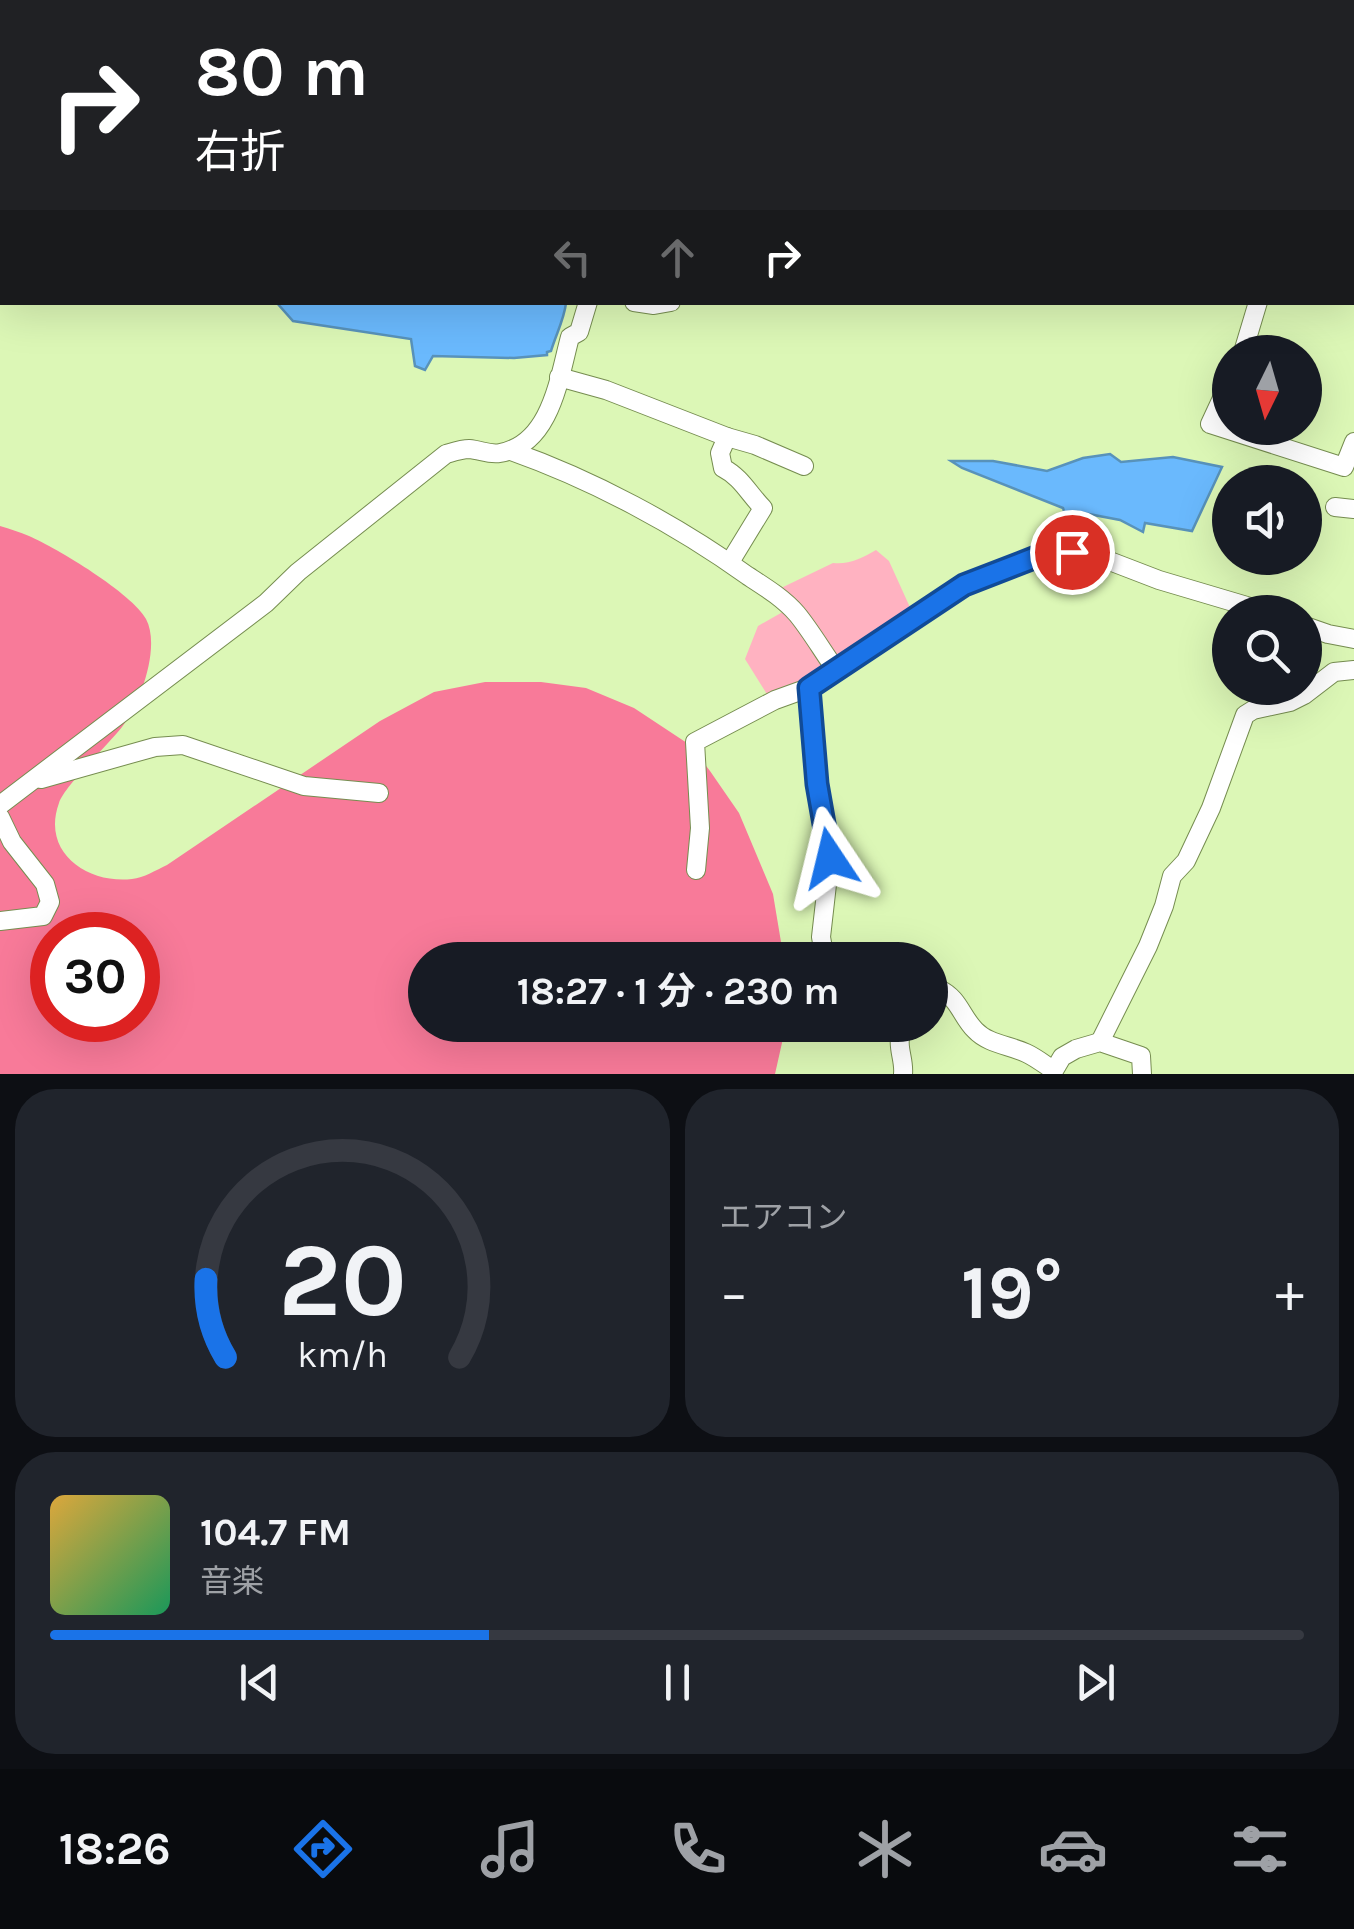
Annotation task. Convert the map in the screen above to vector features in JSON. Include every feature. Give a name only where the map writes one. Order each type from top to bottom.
[{"type":"street","points":[[0,804],[266,604],[298,572],[446,454],[466,448],[492,454],[511,451],[537,431],[548,417],[570,338],[579,332],[587,305]]},
{"type":"street","points":[[1248,335],[1257,305]]},
{"type":"street","points":[[559,378],[606,390],[804,466]]},
{"type":"street","points":[[727,437],[720,453],[723,468],[740,478],[763,508],[730,562]]},
{"type":"street","points":[[1274,445],[1344,468],[1354,442]]},
{"type":"street","points":[[511,451],[564,470],[730,562],[796,613],[836,670]]},
{"type":"street","points":[[696,870],[700,828],[695,742],[775,700],[809,688],[964,585],[1049,552],[1072,552],[1094,555],[1212,596]]},
{"type":"street","points":[[1322,632],[1354,639]]},
{"type":"street","points":[[1100,1042],[1148,946],[1172,876],[1186,861],[1211,808],[1245,715],[1290,702],[1334,672],[1354,670]]},
{"type":"street","points":[[809,688],[817,784],[830,858],[822,942]]},
{"type":"street","points":[[27,783],[155,747],[183,744],[304,786],[379,793]]},
{"type":"street","points":[[0,817],[12,842],[45,884],[50,902],[43,916],[0,920]]},
{"type":"street","points":[[948,993],[983,1038],[1026,1053],[1053,1072],[1062,1057],[1076,1048],[1100,1042],[1141,1056],[1142,1074]]},
{"type":"street","points":[[900,1042],[903,1074]]},
{"type":"shaded area","points":[[0,526],[42,542],[93,573],[138,609],[150,631],[150,659],[135,704],[122,727],[59,803],[56,836],[62,850],[84,870],[115,879],[132,879],[167,865],[380,721],[434,692],[485,682],[541,682],[586,688],[634,708],[690,745],[710,771],[739,813],[773,894],[781,942],[408,942],[408,1042],[782,1042],[775,1074],[0,1074]]},
{"type":"shaded area","points":[[876,550],[889,561],[913,614],[838,665],[770,699],[745,659],[758,626],[795,605],[779,589],[833,563],[855,560]]},
{"type":"water","points":[[279,305],[566,305],[547,355],[433,356],[425,370],[415,366],[411,339],[293,321]]},
{"type":"water","points":[[1110,454],[1121,462],[1173,457],[1212,465],[1212,488],[1192,531],[1145,523],[1143,532],[1120,520],[1078,512],[1074,522],[1067,521],[1063,508],[951,461],[993,461],[1047,471],[1083,458]]},
{"type":"route","points":[[830,858],[817,784],[809,688],[964,585],[1049,552],[1072,552]]}]
